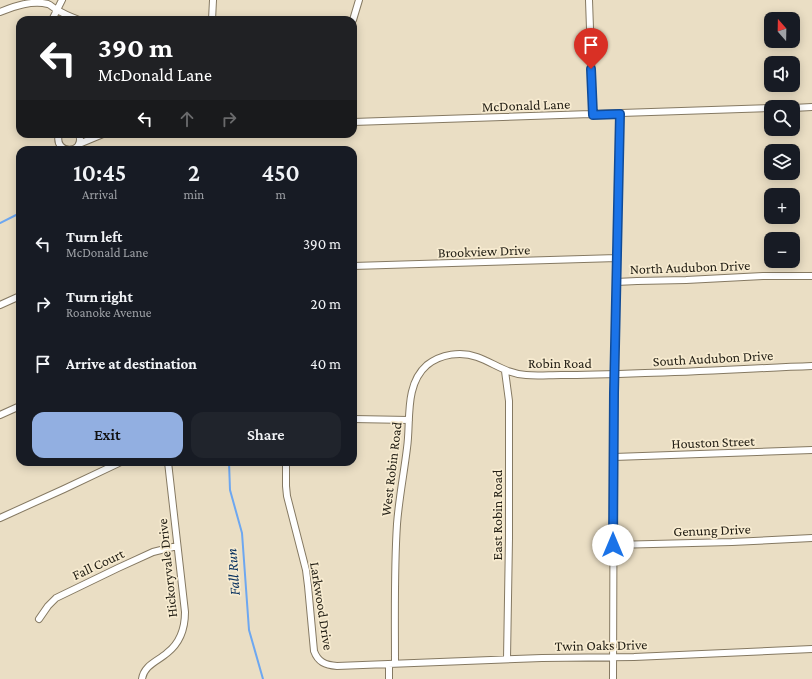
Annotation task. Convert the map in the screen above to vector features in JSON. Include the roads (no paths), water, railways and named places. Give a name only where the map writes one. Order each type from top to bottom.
[{"type":"street","points":[[54,16],[62,0]]},
{"type":"street","points":[[212,16],[214,0]]},
{"type":"street","points":[[354,16],[359,0]]},
{"type":"street","points":[[589,0],[593,115]]},
{"type":"street","points":[[0,12],[23,3],[40,1],[68,16]]},
{"type":"street","points":[[800,108],[812,107]]},
{"type":"street","name":"McDonald Lane","points":[[357,122],[764,108]]},
{"type":"street","points":[[613,679],[614,393],[620,114]]},
{"type":"street","points":[[79,146],[94,138]]},
{"type":"street","name":"Brookview Drive","points":[[357,266],[617,258]]},
{"type":"street","name":"North Audubon Drive","points":[[616,282],[763,276],[812,276]]},
{"type":"street","points":[[0,305],[16,298]]},
{"type":"street","name":"West Robin Road","points":[[389,679],[392,664],[397,523],[406,461],[410,403],[413,386],[422,371],[428,365],[435,360],[452,354],[476,357],[505,370]]},
{"type":"street","name":"South Audubon Drive","points":[[615,375],[812,366]]},
{"type":"street","name":"Robin Road","points":[[505,370],[526,375],[615,375]]},
{"type":"street","name":"East Robin Road","points":[[505,370],[509,408],[507,659]]},
{"type":"street","points":[[0,415],[16,408]]},
{"type":"street","points":[[357,419],[409,420]]},
{"type":"street","name":"Houston Street","points":[[614,457],[812,450]]},
{"type":"street","points":[[0,518],[113,466]]},
{"type":"street","name":"Hickoryvale Drive","points":[[142,679],[145,669],[168,653],[178,641],[184,628],[185,612],[168,466]]},
{"type":"street","name":"Larkwood Drive","points":[[286,466],[287,496],[306,570],[314,651],[316,656],[330,666],[392,664]]},
{"type":"street","name":"Genung Drive","points":[[613,545],[812,538]]},
{"type":"street","name":"Fall Court","points":[[39,619],[56,598],[153,552],[178,546]]},
{"type":"street","name":"Twin Oaks Drive","points":[[392,664],[542,658],[613,658],[812,649]]},
{"type":"waterway","name":"Fall Run","points":[[0,223],[16,215]]},
{"type":"waterway","name":"Fall Run","points":[[229,466],[230,490],[242,533],[249,630],[263,679]]}]
